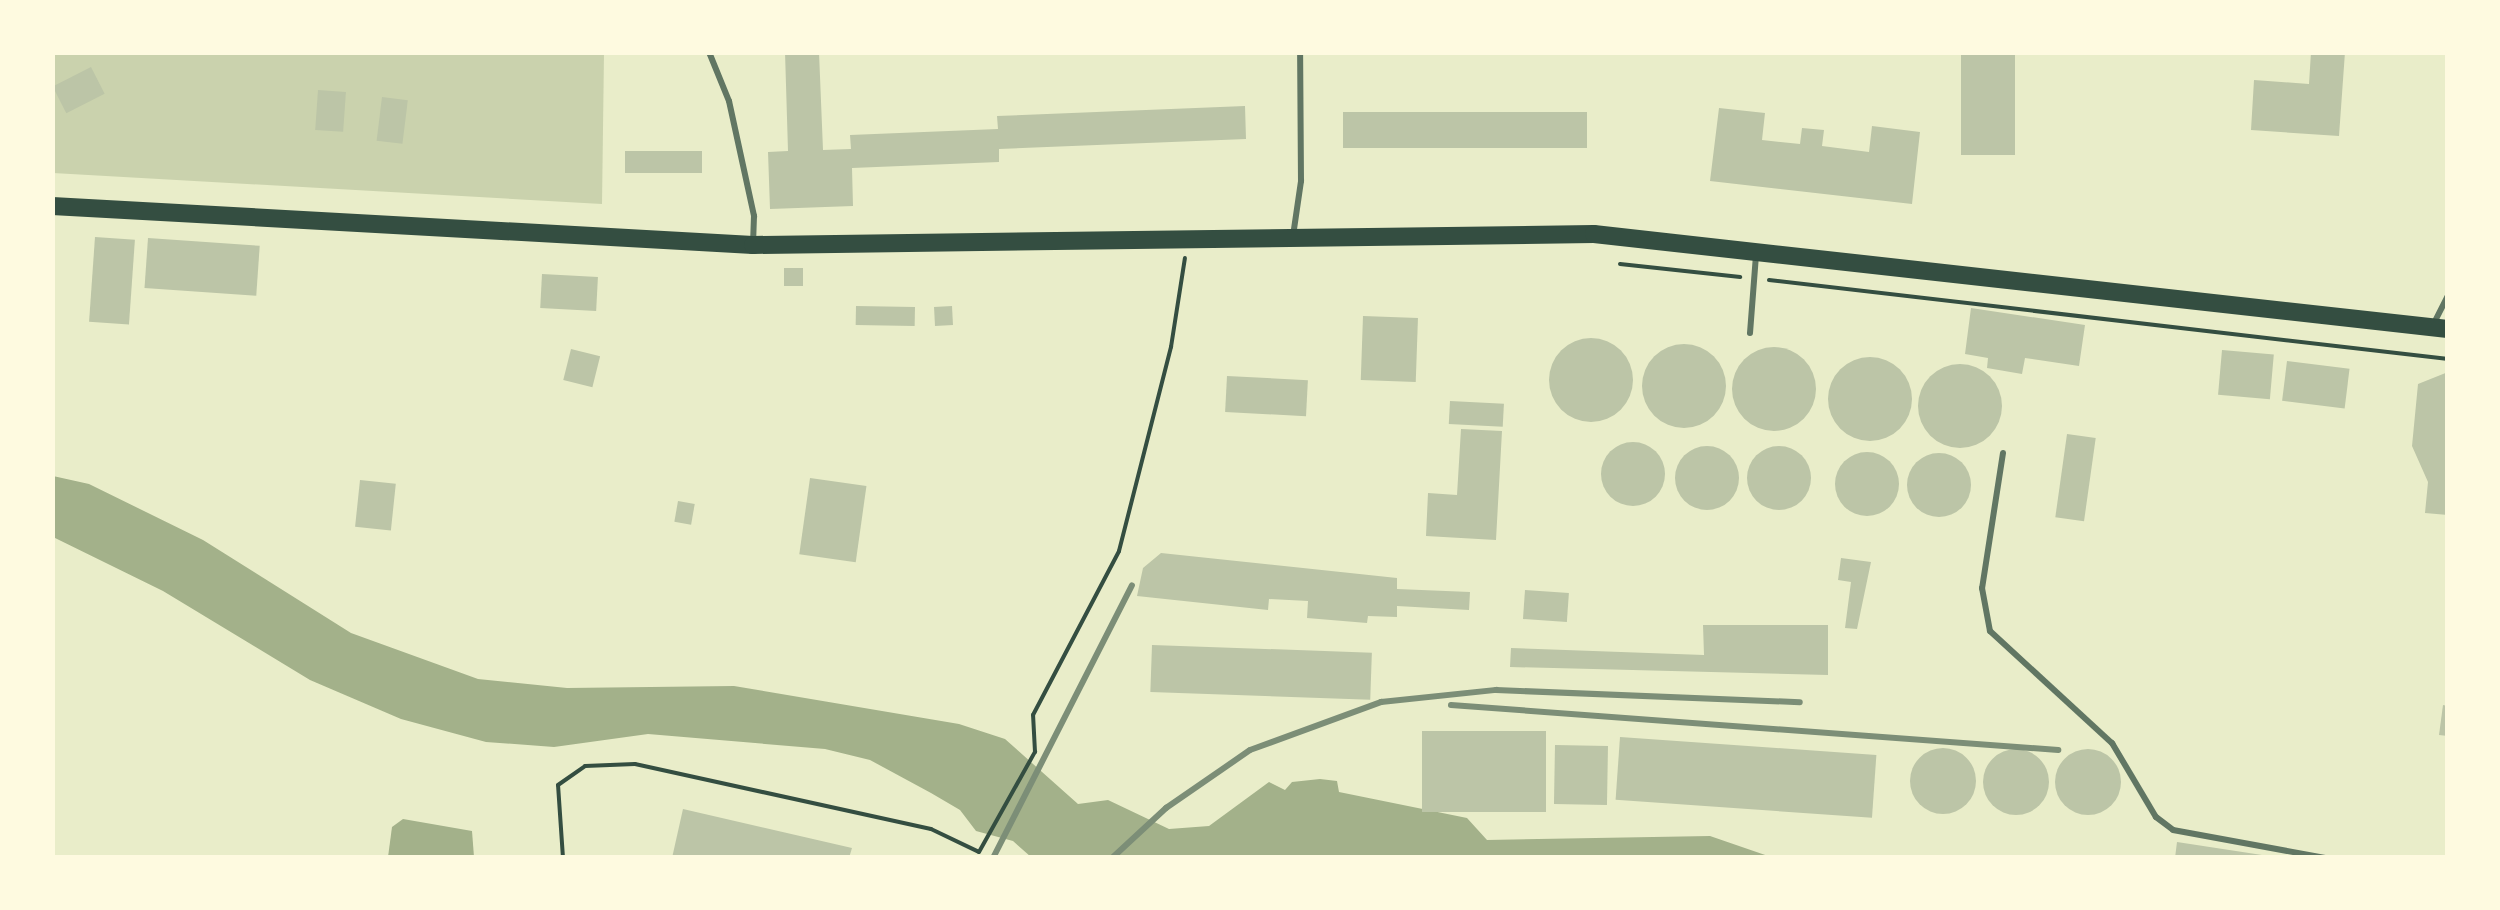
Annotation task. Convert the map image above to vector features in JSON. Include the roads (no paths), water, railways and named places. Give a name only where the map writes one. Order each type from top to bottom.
[{"type":"main road","points":[[52,206],[753,245],[1292,243],[1594,234],[1756,248],[2440,328]]},
{"type":"lane","points":[[709,52],[729,101],[754,216],[753,245]]},
{"type":"lane","points":[[1292,243],[1301,181],[1300,52]]},
{"type":"lane","points":[[1750,334],[1756,248]]},
{"type":"lane","points":[[2440,328],[2448,295]]},
{"type":"lane","points":[[2003,453],[1982,588],[1990,631],[2112,742],[2156,817],[2173,830],[2326,858]]},
{"type":"railway","points":[[993,858],[1132,585]]},
{"type":"railway","points":[[1112,858],[1166,808],[1250,750],[1381,702],[1496,690],[1800,702]]},
{"type":"railway","points":[[1451,705],[2058,750]]}]
